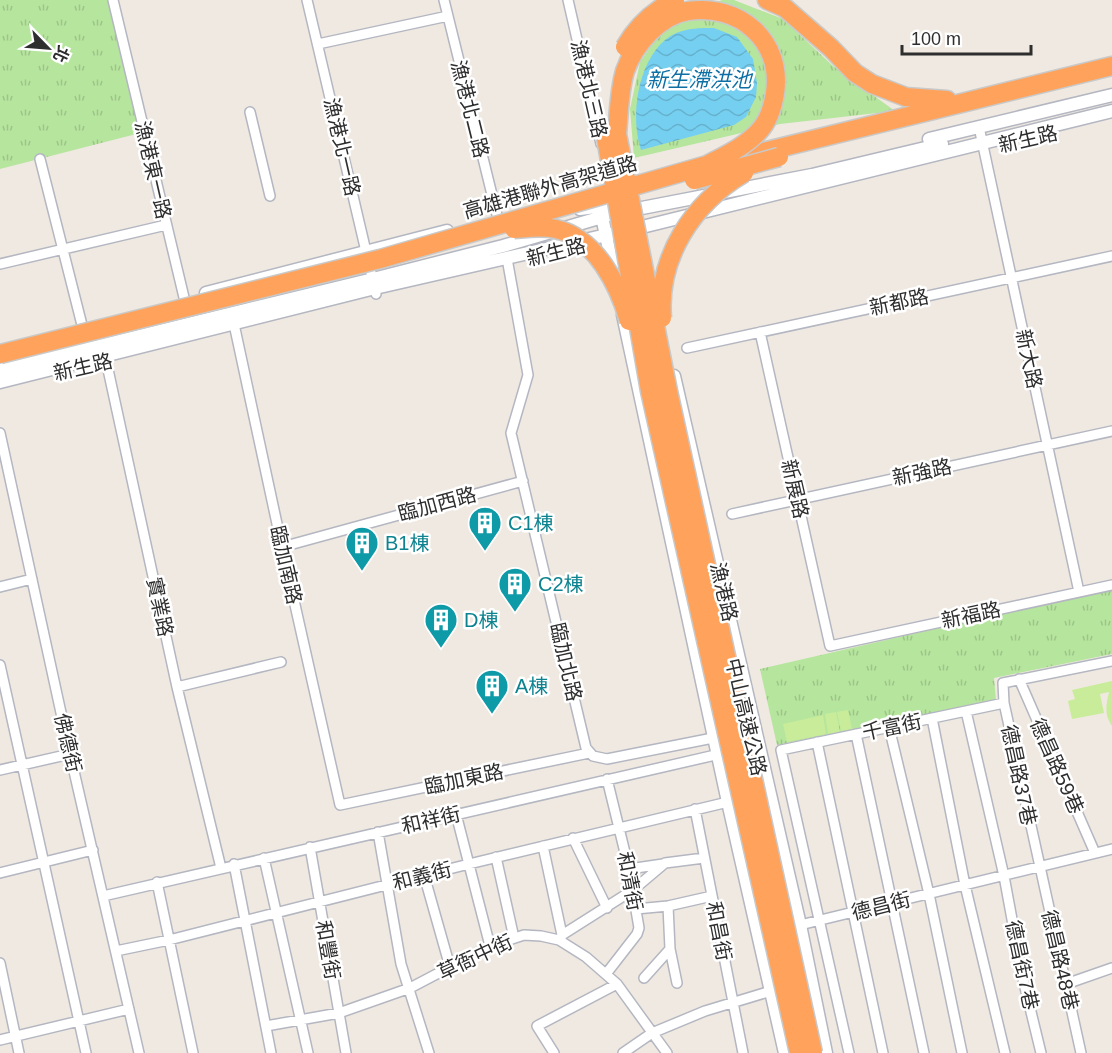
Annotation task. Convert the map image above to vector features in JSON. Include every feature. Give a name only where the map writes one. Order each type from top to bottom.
[{"type":"highway","points":[[659,391],[606,139],[607,108],[612,79],[621,53],[632,35],[651,14],[675,0]]},
{"type":"highway","points":[[767,0],[785,8],[831,48],[855,73],[872,84],[906,97],[964,101]]},
{"type":"highway","points":[[659,391],[617,134],[620,91],[626,70],[640,44],[663,21],[688,10],[723,11],[754,27],[773,56],[775,64],[777,82],[772,108],[761,129],[740,148],[707,165]]},
{"type":"highway","name":"高雄港聯外高架道路","points":[[0,354],[380,259],[707,165],[1112,66]]},
{"type":"highway","name":"高雄港聯外高架道路","points":[[0,362],[382,268],[505,224],[1112,78]]},
{"type":"highway","points":[[659,391],[660,298],[676,243],[685,226],[708,199],[752,168],[779,158]]},
{"type":"highway","points":[[505,224],[558,229],[575,237],[593,252],[607,269],[625,305],[659,391]]},
{"type":"highway","name":"中山高速公路","points":[[659,391],[799,1053]]},
{"type":"highway","name":"中山高速公路","points":[[659,391],[813,1053]]},
{"type":"street","name":"漁港東一路","points":[[113,0],[193,333]]},
{"type":"street","name":"漁港北一路","points":[[307,0],[375,287]]},
{"type":"street","name":"漁港北二路","points":[[444,0],[505,224]]},
{"type":"street","name":"漁港北三路","points":[[568,0],[616,209]]},
{"type":"street","points":[[318,44],[448,16]]},
{"type":"street","name":"新生路","points":[[982,138],[1112,95]]},
{"type":"street","name":"新生路","points":[[193,333],[235,327],[375,287],[503,246],[605,230],[640,230],[1112,103]]},
{"type":"street","name":"新生路","points":[[0,346],[366,251],[505,224],[635,206],[812,175],[1112,111]]},
{"type":"street","points":[[250,112],[270,196]]},
{"type":"street","name":"新生路","points":[[982,138],[1112,120]]},
{"type":"street","name":"新大路","points":[[982,138],[1079,592]]},
{"type":"street","points":[[40,159],[82,325]]},
{"type":"street","name":"漁港路","points":[[635,206],[800,926],[826,1053]]},
{"type":"street","name":"新生路","points":[[0,384],[105,354],[375,287],[507,260],[605,230],[616,209]]},
{"type":"street","points":[[0,264],[166,225]]},
{"type":"street","name":"漁港路","points":[[605,230],[728,802],[785,1053]]},
{"type":"street","name":"新都路","points":[[687,348],[1112,256]]},
{"type":"street","name":"臨加北路","points":[[507,260],[528,375],[511,433],[589,753]]},
{"type":"street","name":"臨加南路","points":[[235,327],[340,805]]},
{"type":"street","name":"新展路","points":[[760,332],[830,646]]},
{"type":"street","name":"新生路","points":[[0,370],[105,354]]},
{"type":"street","name":"實業路","points":[[105,354],[177,687],[221,868]]},
{"type":"street","name":"新強路","points":[[732,514],[1112,431]]},
{"type":"street","name":"佛德街","points":[[0,433],[70,754],[139,1053]]},
{"type":"street","name":"臨加西路","points":[[282,547],[523,481]]},
{"type":"street","points":[[0,586],[32,579]]},
{"type":"street","name":"新福路","points":[[830,646],[1112,585]]},
{"type":"street","points":[[1019,679],[1112,661]]},
{"type":"street","points":[[177,687],[281,662]]},
{"type":"street","points":[[0,665],[86,1053]]},
{"type":"street","name":"德昌路37巷","points":[[1019,679],[1003,682],[1004,704],[1039,867]]},
{"type":"street","name":"德昌路59巷","points":[[1019,679],[1095,853]]},
{"type":"street","name":"千富街","points":[[821,921],[781,750],[1004,704]]},
{"type":"street","name":"德昌街7巷","points":[[966,711],[1041,1053]]},
{"type":"street","points":[[932,718],[965,885],[1005,1053]]},
{"type":"street","points":[[889,727],[929,894],[962,1053]]},
{"type":"street","points":[[589,753],[600,759],[607,759],[755,729]]},
{"type":"street","points":[[856,734],[924,1053]]},
{"type":"street","points":[[817,742],[883,1053]]},
{"type":"street","name":"和祥街","points":[[103,896],[234,864],[759,746]]},
{"type":"street","name":"臨加東路","points":[[340,805],[589,753]]},
{"type":"street","points":[[0,770],[70,754]]},
{"type":"street","name":"和清街","points":[[606,974],[637,934],[639,928],[629,869],[607,779]]},
{"type":"street","name":"和義街","points":[[116,951],[169,940],[496,857],[728,802]]},
{"type":"street","name":"和昌街","points":[[695,809],[743,1053]]},
{"type":"street","points":[[456,814],[490,946]]},
{"type":"street","points":[[378,832],[401,964],[429,1053]]},
{"type":"street","points":[[573,838],[607,908]]},
{"type":"street","points":[[543,846],[561,938],[633,890],[665,863]]},
{"type":"street","name":"和豐街","points":[[310,847],[346,1053]]},
{"type":"street","points":[[0,873],[93,850]]},
{"type":"street","name":"德昌街","points":[[758,930],[800,926],[1095,853],[1111,853]]},
{"type":"street","points":[[496,857],[514,938]]},
{"type":"street","points":[[264,858],[308,1053]]},
{"type":"street","points":[[629,869],[704,858]]},
{"type":"street","points":[[234,864],[271,1053]]},
{"type":"street","name":"德昌路48巷","points":[[1039,867],[1081,1053]]},
{"type":"street","points":[[424,875],[450,967]]},
{"type":"street","points":[[157,882],[193,1053]]},
{"type":"street","points":[[636,909],[668,906],[712,896]]},
{"type":"street","points":[[668,906],[670,949],[677,983]]},
{"type":"street","points":[[821,921],[849,1053]]},
{"type":"street","name":"草衙中街","points":[[266,1026],[339,1013],[410,988],[490,946],[524,935],[541,936],[561,938],[617,984],[667,1053]]},
{"type":"street","points":[[644,978],[670,949]]},
{"type":"street","points":[[0,963],[19,1053]]},
{"type":"street","points":[[1066,984],[1112,968]]},
{"type":"street","points":[[554,1053],[537,1026],[617,984]]},
{"type":"street","points":[[623,1053],[652,1033],[705,1011],[771,991]]},
{"type":"street","points":[[0,1040],[129,1009]]},
{"type":"green space","points":[[0,0],[113,0],[144,132],[0,169]]},
{"type":"green space","points":[[722,0],[734,0],[783,19],[833,66],[895,111],[780,124],[634,158],[630,109],[640,62],[667,23]]},
{"type":"green space","points":[[1112,588],[1112,654],[994,678],[996,700],[777,745],[760,669]]},
{"type":"green space","points":[[1112,681],[1112,726],[1106,709],[1109,692],[1100,694],[1104,713],[1072,719],[1068,701],[1075,699],[1072,690]]},
{"type":"green space","points":[[848,710],[852,729],[841,731],[837,712]]},
{"type":"green space","points":[[836,712],[840,732],[828,734],[825,714]]},
{"type":"green space","points":[[823,715],[826,734],[787,742],[783,724]]},
{"type":"water","name":"新生滯洪池","points":[[714,28],[737,37],[753,59],[757,83],[756,97],[746,117],[734,125],[641,150],[636,122],[638,92],[642,77],[655,50],[676,33]]},
{"type":"place","name":"C1棟","points":[[485,552]]},
{"type":"place","name":"B1棟","points":[[362,572]]},
{"type":"place","name":"C2棟","points":[[515,613]]},
{"type":"place","name":"D棟","points":[[441,649]]},
{"type":"place","name":"A棟","points":[[492,715]]}]
